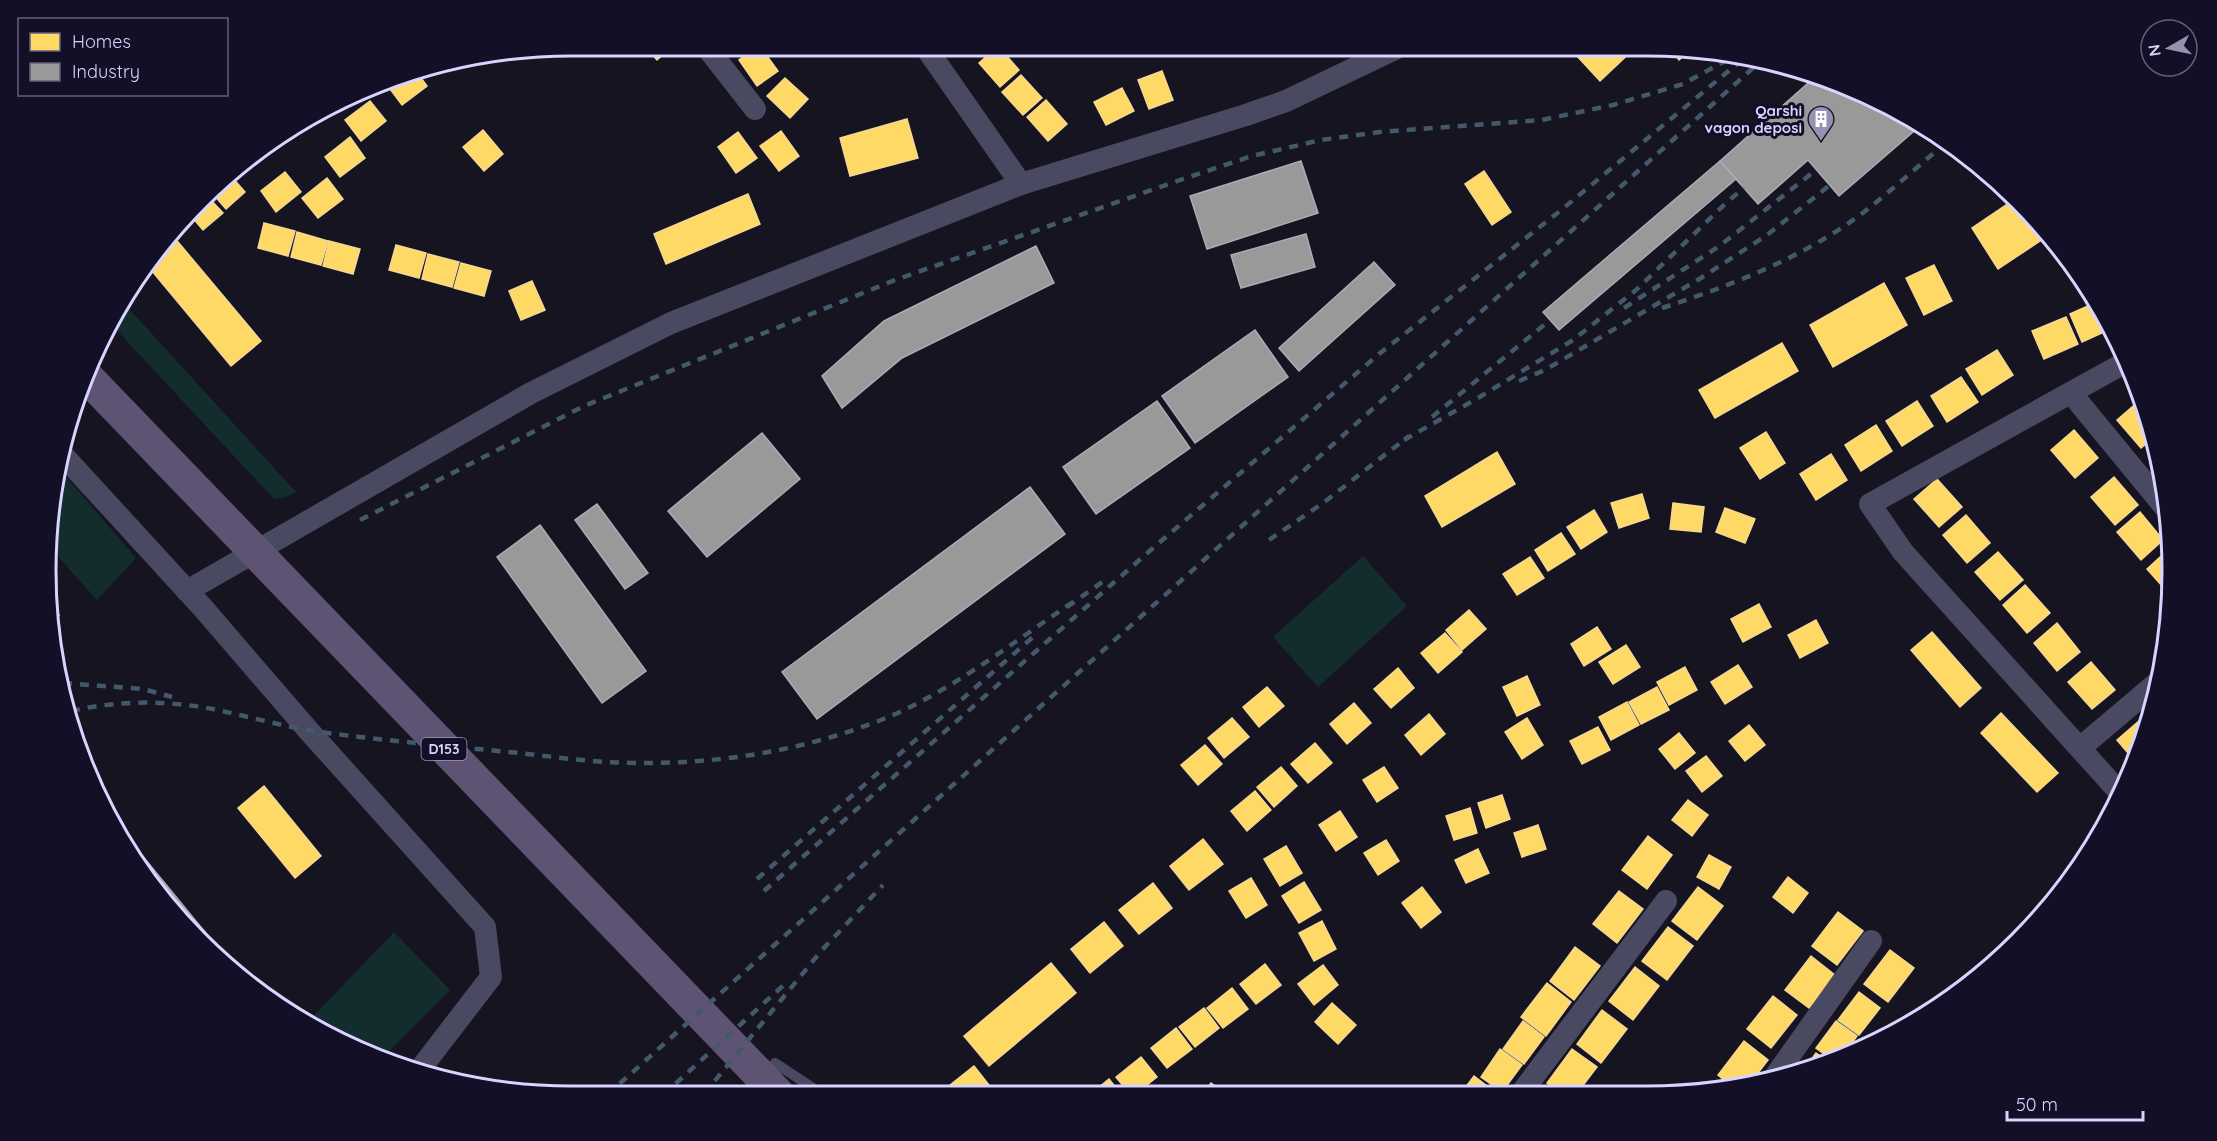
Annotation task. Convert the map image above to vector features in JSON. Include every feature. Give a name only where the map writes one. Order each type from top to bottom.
[{"type":"main road","name":"D153","points":[[89,389],[95,405],[743,1086]]},
{"type":"main road","name":"D153","points":[[95,405],[777,1078]]},
{"type":"street","points":[[713,56],[755,110]]},
{"type":"street","points":[[932,56],[1021,184]]},
{"type":"street","points":[[187,591],[531,393],[671,323],[1021,184],[1246,116],[1286,101],[1380,56]]},
{"type":"street","points":[[2114,786],[1903,552],[1870,504],[2119,366]]},
{"type":"street","points":[[2071,393],[2156,496]]},
{"type":"street","points":[[67,460],[187,591],[485,927],[491,977],[424,1064]]},
{"type":"street","points":[[2080,748],[2147,691]]},
{"type":"street","points":[[1527,1086],[1666,901]]},
{"type":"street","points":[[1781,1068],[1871,941]]},
{"type":"lane","points":[[777,1078],[800,1086]]},
{"type":"green space","points":[[128,307],[296,492],[274,499],[116,329]]},
{"type":"green space","points":[[64,475],[136,558],[97,600],[56,555]]},
{"type":"green space","points":[[1363,556],[1407,606],[1318,687],[1273,637]]},
{"type":"green space","points":[[394,932],[450,990],[388,1052],[313,1017]]},
{"type":"building: Homes","points":[[744,56],[767,56],[778,71],[757,86],[739,60]]},
{"type":"building: Homes","points":[[987,56],[1007,56],[1019,70],[1000,87],[979,63]]},
{"type":"building: Homes","points":[[1577,56],[1626,56],[1600,81]]},
{"type":"building: Homes","points":[[1162,71],[1173,100],[1149,109],[1138,80]]},
{"type":"building: Homes","points":[[1021,75],[1042,98],[1023,115],[1002,92]]},
{"type":"building: Homes","points":[[421,78],[427,86],[402,105],[390,89]]},
{"type":"building: Homes","points":[[785,78],[808,99],[790,118],[767,96]]},
{"type":"building: Homes","points":[[1122,88],[1134,111],[1106,125],[1094,102]]},
{"type":"building: Homes","points":[[1046,100],[1067,124],[1048,141],[1027,117]]},
{"type":"building: Homes","points":[[370,101],[386,121],[361,141],[345,120]]},
{"type":"building: Homes","points":[[907,119],[918,158],[850,176],[840,138]]},
{"type":"building: Homes","points":[[483,130],[503,154],[484,171],[463,147]]},
{"type":"building: Homes","points":[[781,131],[799,156],[779,171],[760,146]]},
{"type":"building: Homes","points":[[738,132],[757,158],[736,173],[718,147]]},
{"type":"building: Homes","points":[[350,137],[365,158],[340,177],[325,157]]},
{"type":"building: Homes","points":[[1484,171],[1511,212],[1492,225],[1465,184]]},
{"type":"building: Homes","points":[[285,172],[301,192],[276,212],[261,191]]},
{"type":"building: Homes","points":[[327,178],[343,199],[318,218],[302,198]]},
{"type":"building: Homes","points":[[235,180],[245,192],[226,209],[216,197]]},
{"type":"building: Homes","points":[[748,194],[760,224],[666,264],[654,234]]},
{"type":"building: Homes","points":[[212,201],[223,213],[203,230],[194,219]]},
{"type":"building: Homes","points":[[2008,204],[2041,240],[1998,269],[1972,228]]},
{"type":"building: Homes","points":[[264,223],[295,231],[288,256],[258,248]]},
{"type":"building: Homes","points":[[297,232],[328,241],[321,265],[291,257]]},
{"type":"building: Homes","points":[[176,240],[261,341],[231,366],[152,271]]},
{"type":"building: Homes","points":[[329,241],[360,249],[353,274],[323,266]]},
{"type":"building: Homes","points":[[396,245],[426,253],[419,278],[389,270]]},
{"type":"building: Homes","points":[[428,254],[459,262],[452,287],[422,279]]},
{"type":"building: Homes","points":[[461,263],[491,271],[484,296],[454,288]]},
{"type":"building: Homes","points":[[1934,265],[1952,301],[1924,315],[1906,278]]},
{"type":"building: Homes","points":[[532,281],[545,310],[521,320],[509,291]]},
{"type":"building: Homes","points":[[1884,283],[1907,325],[1833,367],[1810,325]]},
{"type":"building: Homes","points":[[2089,306],[2103,333],[2082,342],[2070,314]]},
{"type":"building: Homes","points":[[2066,317],[2078,344],[2044,359],[2032,331]]},
{"type":"building: Homes","points":[[1782,343],[1798,371],[1715,418],[1699,390]]},
{"type":"building: Homes","points":[[1997,350],[2013,375],[1982,395],[1966,369]]},
{"type":"building: Homes","points":[[1961,377],[1978,402],[1947,422],[1931,396]]},
{"type":"building: Homes","points":[[1917,401],[1933,426],[1902,446],[1886,421]]},
{"type":"building: Homes","points":[[2134,405],[2146,444],[2141,448],[2117,420]]},
{"type":"building: Homes","points":[[1876,425],[1892,451],[1861,471],[1845,445]]},
{"type":"building: Homes","points":[[2074,430],[2098,458],[2075,478],[2051,450]]},
{"type":"building: Homes","points":[[1766,432],[1785,463],[1760,479],[1740,448]]},
{"type":"building: Homes","points":[[1497,452],[1515,484],[1442,527],[1425,496]]},
{"type":"building: Homes","points":[[1831,454],[1847,480],[1816,500],[1800,474]]},
{"type":"building: Homes","points":[[2114,477],[2138,505],[2115,525],[2091,497]]},
{"type":"building: Homes","points":[[1937,479],[1962,507],[1939,527],[1914,499]]},
{"type":"building: Homes","points":[[1642,494],[1649,518],[1619,528],[1611,503]]},
{"type":"building: Homes","points":[[1673,503],[1704,507],[1701,532],[1670,529]]},
{"type":"building: Homes","points":[[1725,508],[1755,519],[1745,543],[1716,532]]},
{"type":"building: Homes","points":[[1594,510],[1607,532],[1581,549],[1567,527]]},
{"type":"building: Homes","points":[[2140,512],[2160,536],[2160,542],[2141,560],[2117,532]]},
{"type":"building: Homes","points":[[1966,515],[1990,543],[1967,563],[1943,535]]},
{"type":"building: Homes","points":[[1561,533],[1575,554],[1548,571],[1535,550]]},
{"type":"building: Homes","points":[[1998,552],[2023,580],[2000,600],[1975,572]]},
{"type":"building: Homes","points":[[2161,556],[2161,585],[2147,569]]},
{"type":"building: Homes","points":[[1530,557],[1544,578],[1517,595],[1503,574]]},
{"type":"building: Homes","points":[[2025,585],[2050,613],[2027,633],[2003,605]]},
{"type":"building: Homes","points":[[1759,604],[1771,627],[1743,642],[1731,619]]},
{"type":"building: Homes","points":[[1469,610],[1486,629],[1462,650],[1446,630]]},
{"type":"building: Homes","points":[[1816,620],[1828,643],[1800,658],[1788,635]]},
{"type":"building: Homes","points":[[2057,623],[2080,652],[2057,671],[2034,643]]},
{"type":"building: Homes","points":[[1597,627],[1611,649],[1584,666],[1571,644]]},
{"type":"building: Homes","points":[[1932,632],[1981,688],[1960,707],[1911,650]]},
{"type":"building: Homes","points":[[1445,633],[1462,652],[1438,673],[1421,653]]},
{"type":"building: Homes","points":[[1626,645],[1640,667],[1613,684],[1599,662]]},
{"type":"building: Homes","points":[[2091,662],[2115,690],[2092,709],[2068,682]]},
{"type":"building: Homes","points":[[1738,665],[1752,687],[1725,704],[1711,682]]},
{"type":"building: Homes","points":[[1685,667],[1697,690],[1669,705],[1657,682]]},
{"type":"building: Homes","points":[[1398,668],[1414,688],[1391,708],[1374,689]]},
{"type":"building: Homes","points":[[1527,676],[1540,705],[1517,716],[1503,687]]},
{"type":"building: Homes","points":[[1267,687],[1284,706],[1259,727],[1243,707]]},
{"type":"building: Homes","points":[[1657,687],[1669,710],[1641,724],[1629,702]]},
{"type":"building: Homes","points":[[1627,702],[1639,725],[1611,740],[1599,717]]},
{"type":"building: Homes","points":[[1354,703],[1371,723],[1347,744],[1330,724]]},
{"type":"building: Homes","points":[[2001,713],[2058,773],[2037,792],[1981,733]]},
{"type":"building: Homes","points":[[1429,714],[1445,734],[1421,755],[1405,735]]},
{"type":"building: Homes","points":[[1232,718],[1249,737],[1224,758],[1208,738]]},
{"type":"building: Homes","points":[[1527,718],[1543,745],[1522,759],[1505,732]]},
{"type":"building: Homes","points":[[2139,721],[2128,753],[2117,740]]},
{"type":"building: Homes","points":[[1749,725],[1765,745],[1745,761],[1729,741]]},
{"type":"building: Homes","points":[[1598,727],[1610,750],[1582,764],[1570,741]]},
{"type":"building: Homes","points":[[1679,733],[1695,753],[1675,769],[1659,749]]},
{"type":"building: Homes","points":[[1315,743],[1332,763],[1308,783],[1291,764]]},
{"type":"building: Homes","points":[[1205,745],[1222,764],[1198,785],[1181,765]]},
{"type":"building: Homes","points":[[1706,756],[1722,776],[1702,792],[1686,771]]},
{"type":"building: Homes","points":[[1281,767],[1297,786],[1274,807],[1257,787]]},
{"type":"building: Homes","points":[[1384,767],[1398,788],[1377,802],[1363,780]]},
{"type":"building: Homes","points":[[264,786],[321,856],[295,878],[238,808]]},
{"type":"building: Homes","points":[[1255,791],[1271,810],[1247,831],[1231,811]]},
{"type":"building: Homes","points":[[1502,795],[1510,819],[1486,828],[1478,803]]},
{"type":"building: Homes","points":[[1688,800],[1708,815],[1692,836],[1672,820]]},
{"type":"building: Homes","points":[[1470,808],[1477,833],[1454,840],[1446,816]]},
{"type":"building: Homes","points":[[1340,811],[1357,837],[1336,851],[1319,825]]},
{"type":"building: Homes","points":[[1538,825],[1546,849],[1522,857],[1514,833]]},
{"type":"building: Homes","points":[[1648,836],[1672,855],[1647,889],[1622,870]]},
{"type":"building: Homes","points":[[1203,839],[1223,864],[1189,890],[1170,866]]},
{"type":"building: Homes","points":[[1386,840],[1399,861],[1378,875],[1364,853]]},
{"type":"building: Homes","points":[[1286,846],[1302,873],[1280,886],[1264,859]]},
{"type":"building: Homes","points":[[1478,849],[1489,873],[1466,883],[1455,860]]},
{"type":"building: Homes","points":[[1709,855],[1731,867],[1719,889],[1697,877]]},
{"type":"building: Homes","points":[[1788,877],[1808,893],[1793,913],[1773,897]]},
{"type":"building: Homes","points":[[1251,878],[1267,905],[1246,918],[1229,891]]},
{"type":"building: Homes","points":[[1304,882],[1321,910],[1299,923],[1282,896]]},
{"type":"building: Homes","points":[[1153,883],[1172,908],[1139,934],[1119,910]]},
{"type":"building: Homes","points":[[1422,887],[1441,912],[1421,928],[1402,903]]},
{"type":"building: Homes","points":[[1698,887],[1723,906],[1697,940],[1672,921]]},
{"type":"building: Homes","points":[[1619,891],[1643,909],[1617,943],[1593,924]]},
{"type":"building: Homes","points":[[1838,912],[1863,931],[1837,965],[1812,946]]},
{"type":"building: Homes","points":[[1322,921],[1336,949],[1314,961],[1299,933]]},
{"type":"building: Homes","points":[[1104,922],[1123,946],[1090,973],[1071,949]]},
{"type":"building: Homes","points":[[1668,927],[1693,946],[1667,980],[1642,961]]},
{"type":"building: Homes","points":[[1575,947],[1600,966],[1574,1000],[1550,981]]},
{"type":"building: Homes","points":[[1890,950],[1914,968],[1888,1002],[1864,984]]},
{"type":"building: Homes","points":[[1811,956],[1835,975],[1809,1008],[1785,990]]},
{"type":"building: Homes","points":[[1051,963],[1076,993],[989,1066],[964,1036]]},
{"type":"building: Homes","points":[[1265,964],[1281,985],[1256,1004],[1240,984]]},
{"type":"building: Homes","points":[[1323,965],[1338,985],[1314,1005],[1298,984]]},
{"type":"building: Homes","points":[[1635,967],[1659,986],[1633,1020],[1609,1001]]},
{"type":"building: Homes","points":[[1547,983],[1571,1002],[1546,1036],[1521,1017]]},
{"type":"building: Homes","points":[[1232,988],[1248,1009],[1223,1028],[1207,1008]]},
{"type":"building: Homes","points":[[1859,992],[1880,1008],[1859,1035],[1838,1020]]},
{"type":"building: Homes","points":[[1773,996],[1797,1015],[1771,1048],[1747,1029]]},
{"type":"building: Homes","points":[[1332,1003],[1356,1025],[1338,1044],[1315,1022]]},
{"type":"building: Homes","points":[[1204,1008],[1219,1028],[1195,1047],[1179,1027]]},
{"type":"building: Homes","points":[[1602,1010],[1627,1029],[1601,1063],[1577,1044]]},
{"type":"building: Homes","points":[[1523,1021],[1544,1037],[1524,1064],[1503,1049]]},
{"type":"building: Homes","points":[[1836,1021],[1857,1036],[1853,1042],[1824,1054],[1816,1048]]},
{"type":"building: Homes","points":[[1176,1028],[1192,1049],[1167,1068],[1151,1048]]},
{"type":"building: Homes","points":[[1744,1041],[1768,1060],[1758,1073],[1724,1080],[1718,1075]]},
{"type":"building: Homes","points":[[1500,1049],[1522,1065],[1506,1086],[1494,1086],[1481,1077]]},
{"type":"building: Homes","points":[[1572,1049],[1597,1067],[1583,1086],[1551,1086],[1547,1083]]},
{"type":"building: Homes","points":[[1141,1057],[1157,1077],[1146,1086],[1123,1086],[1116,1077]]},
{"type":"building: Homes","points":[[974,1066],[990,1086],[949,1086]]},
{"type":"building: Homes","points":[[1474,1076],[1487,1086],[1466,1086]]},
{"type":"building: Homes","points":[[1109,1079],[1114,1086],[1100,1086]]},
{"type":"building: Industry","name":"Qarshi vagon deposi","points":[[1809,82],[1844,95],[1915,131],[1839,196],[1808,160],[1758,204],[1720,161]]},
{"type":"building: Industry","points":[[1301,161],[1318,213],[1207,249],[1190,196]]},
{"type":"building: Industry","points":[[1720,161],[1736,179],[1559,330],[1543,312]]},
{"type":"building: Industry","points":[[1306,234],[1315,267],[1241,288],[1231,255]]},
{"type":"building: Industry","points":[[1036,246],[1054,283],[902,358],[842,408],[822,376],[884,321]]},
{"type":"building: Industry","points":[[1374,262],[1395,285],[1299,371],[1279,348]]},
{"type":"building: Industry","points":[[1255,330],[1288,377],[1195,443],[1162,396]]},
{"type":"building: Industry","points":[[1157,401],[1190,448],[1096,514],[1063,467]]},
{"type":"building: Industry","points":[[762,433],[800,479],[707,557],[668,511]]},
{"type":"building: Industry","points":[[1030,487],[1065,534],[817,719],[782,672]]},
{"type":"building: Industry","points":[[597,504],[648,573],[625,589],[575,520]]},
{"type":"building: Industry","points":[[540,525],[646,671],[602,703],[497,557]]},
{"type":"building: Industry","points":[[138,850],[211,940],[183,910]]},
{"type":"railway","points":[[360,520],[584,406],[895,280],[1183,179],[1252,156],[1321,140],[1380,132],[1542,120],[1613,105],[1683,84],[1724,62]]},
{"type":"railway","points":[[764,891],[1153,548],[1379,354],[1560,211],[1738,64]]},
{"type":"railway","points":[[617,1086],[1754,67]]},
{"type":"railway","points":[[1662,308],[1739,280],[1814,245],[1860,215],[1940,148]]},
{"type":"railway","points":[[1624,308],[1718,247],[1816,170]]},
{"type":"railway","points":[[1519,381],[1545,370],[1701,278],[1767,235],[1830,185]]},
{"type":"railway","points":[[1404,440],[1573,340],[1636,290],[1744,188]]},
{"type":"railway","points":[[1432,417],[1550,320]]},
{"type":"railway","points":[[1269,540],[1323,503],[1409,436]]},
{"type":"railway","points":[[1067,607],[1108,578]]},
{"type":"railway","points":[[75,710],[126,703],[181,704],[307,730],[386,740],[607,762],[712,760],[747,756],[815,742],[881,720],[956,682],[1073,602]]},
{"type":"railway","points":[[757,879],[1033,637]]},
{"type":"railway","points":[[68,683],[143,689],[172,697]]},
{"type":"railway","points":[[711,1086],[822,950],[883,885]]},
{"type":"railway","points":[[673,1086],[786,983]]},
{"type":"place","name":"Qarshi vagon deposi","points":[[1821,142]]}]
